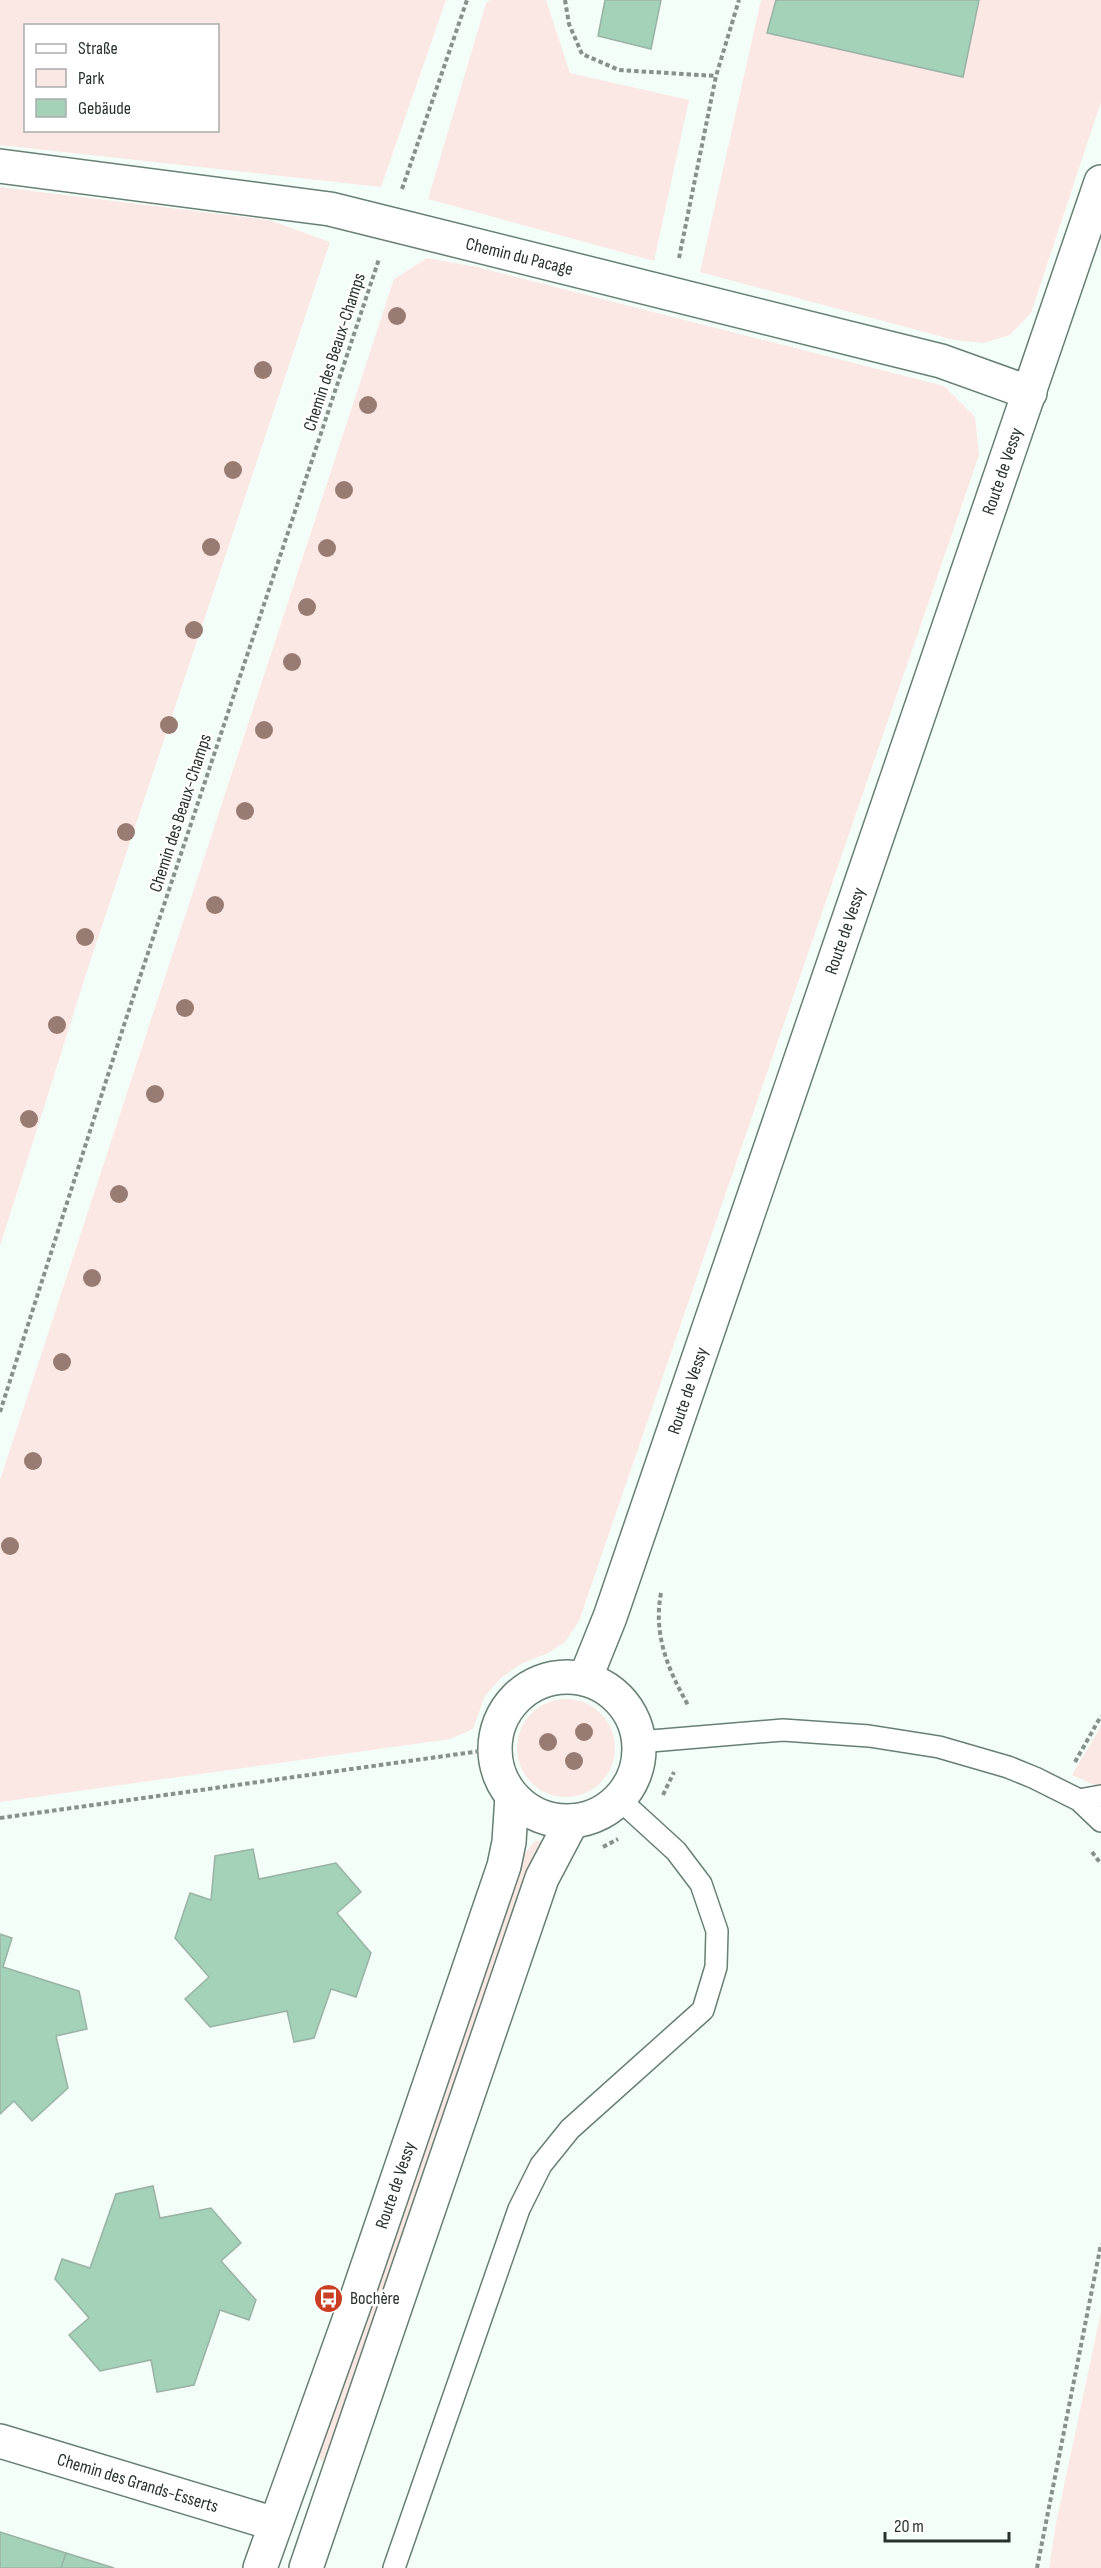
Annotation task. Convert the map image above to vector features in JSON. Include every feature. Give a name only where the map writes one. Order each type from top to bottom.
[{"type":"street","name":"Chemin du Pacage","points":[[0,166],[330,209],[942,361],[1030,393]]},
{"type":"street","name":"Route de Vessy","points":[[585,1679],[610,1617],[1101,182]]},
{"type":"street","points":[[566,1677],[585,1679],[602,1685],[616,1696],[628,1709],[639,1742],[638,1763],[631,1783],[619,1799],[598,1814],[572,1821],[550,1819],[530,1811],[512,1796],[503,1782],[495,1749],[497,1730],[504,1713],[516,1698],[531,1686],[566,1677]]},
{"type":"street","name":"Route de Vessy","points":[[260,2568],[354,2306],[504,1866],[509,1842],[512,1796]]},
{"type":"street","points":[[311,2553],[542,1878],[572,1821]]},
{"type":"street","name":"Chemin des Grands-Esserts","points":[[0,2441],[274,2524],[311,2553]]},
{"type":"lane","points":[[639,1742],[783,1730],[869,1736],[939,1747],[1008,1767],[1059,1789],[1080,1800],[1101,1821]]},
{"type":"lane","points":[[1080,1800],[1101,1796]]},
{"type":"lane","points":[[394,2568],[519,2209],[541,2165],[570,2129],[703,2010],[716,1967],[717,1931],[701,1884],[676,1851],[619,1799]]},
{"type":"path","name":"Chemin des Beaux-Champs","points":[[0,1412],[124,1025],[390,223],[467,0]]},
{"type":"path","points":[[565,0],[569,24],[582,54],[619,70],[716,76]]},
{"type":"path","points":[[672,294],[716,76],[739,0]]},
{"type":"path","points":[[664,1585],[659,1622],[663,1651],[672,1677],[694,1717],[695,1738]]},
{"type":"path","points":[[1059,1789],[1101,1716]]},
{"type":"path","points":[[0,1818],[495,1749]]},
{"type":"path","points":[[1037,2568],[1101,2244]]},
{"type":"green space","points":[[0,0],[446,0],[381,187],[0,145]]},
{"type":"green space","points":[[490,0],[546,0],[570,73],[689,100],[654,261],[428,199],[486,3]]},
{"type":"green space","points":[[761,0],[1101,0],[1101,102],[1031,313],[1010,335],[984,343],[954,340],[700,272]]},
{"type":"green space","points":[[0,187],[269,220],[330,242],[89,965],[0,1246]]},
{"type":"green space","points":[[427,258],[477,267],[944,386],[975,417],[979,455],[579,1621],[565,1642],[548,1653],[521,1664],[501,1678],[485,1696],[473,1729],[450,1739],[0,1802],[0,1480],[394,279]]},
{"type":"green space","points":[[566,1699],[585,1702],[601,1713],[612,1729],[615,1748],[612,1767],[601,1783],[585,1794],[566,1797],[547,1794],[531,1783],[520,1767],[517,1748],[520,1729],[531,1713],[547,1702]]},
{"type":"green space","points":[[1101,1726],[1101,1788],[1072,1775]]},
{"type":"green space","points":[[535,1841],[545,1842],[328,2460],[322,2461],[317,2456],[518,1861]]},
{"type":"green space","points":[[1101,2312],[1101,2568],[1049,2568],[1056,2523]]},
{"type":"building","points":[[605,0],[661,0],[651,49],[598,36]]},
{"type":"building","points":[[776,0],[979,0],[963,77],[767,33]]},
{"type":"building","points":[[253,1849],[259,1879],[336,1863],[361,1892],[337,1913],[371,1953],[356,1997],[331,1989],[314,2038],[294,2042],[287,2011],[210,2027],[185,1999],[209,1977],[175,1938],[190,1893],[211,1900],[215,1856]]},
{"type":"building","points":[[0,1934],[12,1938],[3,1967],[79,1991],[87,2029],[56,2036],[68,2088],[32,2121],[14,2101],[0,2114]]},
{"type":"building","points":[[153,2186],[160,2218],[211,2208],[241,2243],[221,2261],[256,2300],[249,2320],[220,2310],[194,2385],[157,2392],[151,2360],[100,2371],[69,2335],[89,2318],[55,2279],[62,2259],[90,2268],[116,2194]]},
{"type":"building","points":[[0,2532],[66,2553],[61,2568],[0,2568]]},
{"type":"building","points":[[66,2553],[114,2568],[61,2568]]},
{"type":"place","name":"Bochère","points":[[329,2298]]}]
